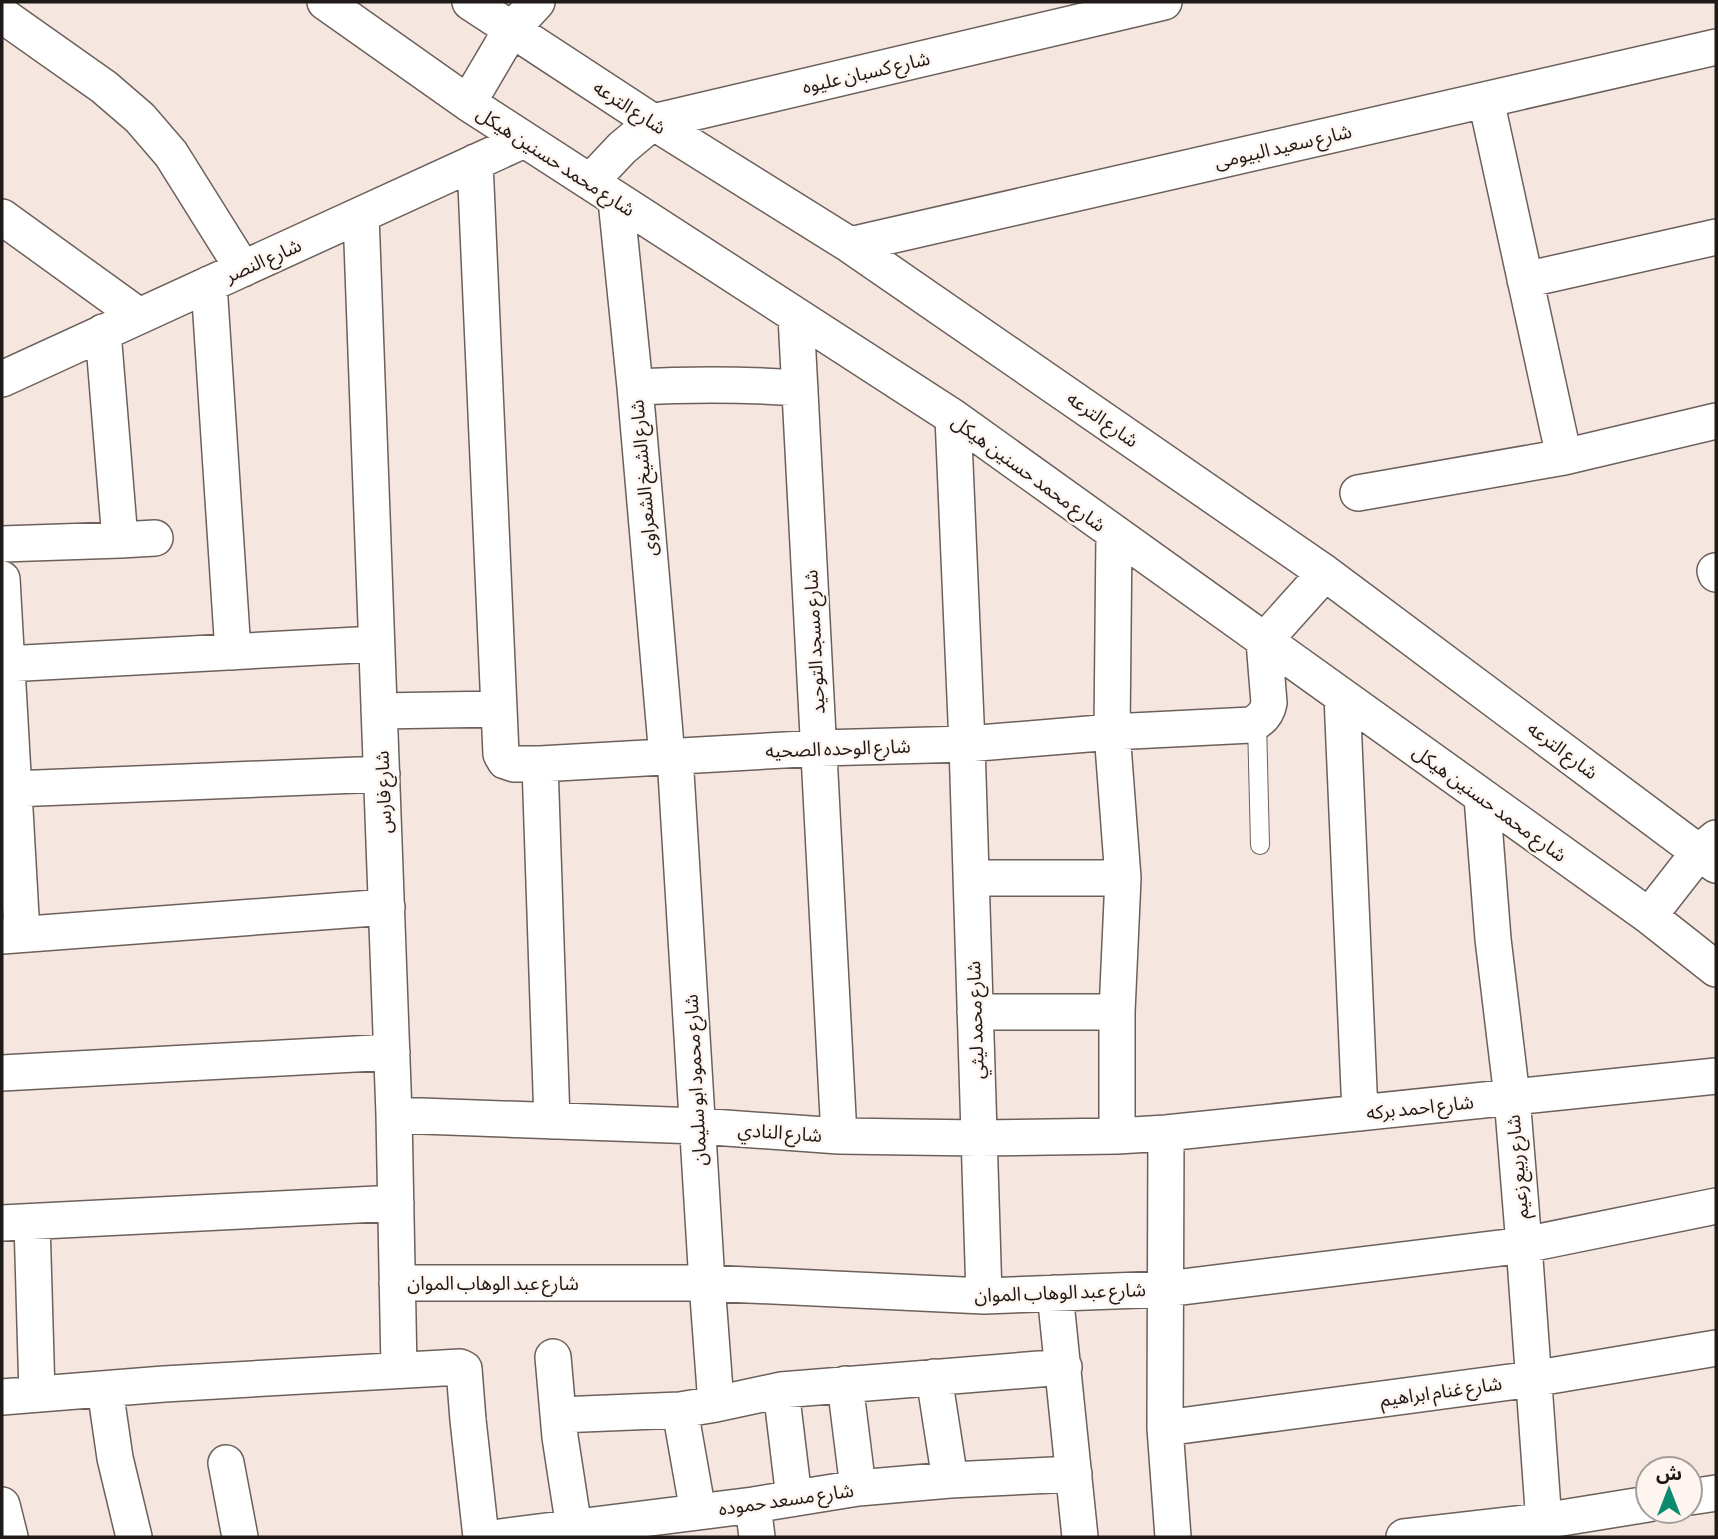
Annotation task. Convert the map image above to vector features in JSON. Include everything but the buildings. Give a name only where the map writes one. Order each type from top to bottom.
[{"type":"street","name":"شارع محمد حسنين هيكل","points":[[324,2],[524,140],[953,417],[1649,916],[1716,970]]},
{"type":"street","name":"شارع الترعه","points":[[470,2],[653,122],[850,245],[1325,573],[1711,852]]},
{"type":"street","points":[[468,103],[511,30],[537,2]]},
{"type":"street","name":"شارع كسبان عليوه","points":[[603,191],[622,148],[653,122],[1164,2]]},
{"type":"street","points":[[2,15],[104,87],[140,118],[171,154],[243,269]]},
{"type":"street","name":"شارع سعيد البيومى","points":[[850,245],[1716,47]]},
{"type":"street","points":[[1486,100],[1564,457]]},
{"type":"street","name":"شارع النصر","points":[[2,379],[524,140]]},
{"type":"street","points":[[379,711],[499,709],[475,162]]},
{"type":"street","name":"شارع الشيخ الشعراوى","points":[[603,191],[635,387],[671,757]]},
{"type":"street","name":"شارع فارس","points":[[361,215],[392,1052],[399,1369]]},
{"type":"street","points":[[2,217],[139,316]]},
{"type":"street","points":[[1525,279],[1716,237]]},
{"type":"street","points":[[209,284],[233,652]]},
{"type":"street","name":"شارع مسجد التوحيد","points":[[796,316],[839,1136]]},
{"type":"street","points":[[103,332],[120,540]]},
{"type":"street","points":[[635,387],[717,384],[800,388]]},
{"type":"street","name":"شارع محمد ليثي","points":[[953,417],[967,744],[984,1296]]},
{"type":"street","points":[[1358,493],[1564,457],[1716,422]]},
{"type":"street","points":[[1114,533],[1112,732],[1123,878],[1117,1012],[1117,1136]]},
{"type":"street","points":[[2,544],[155,538]]},
{"type":"street","points":[[1258,722],[1269,703],[1264,641],[1325,573]]},
{"type":"street","points":[[2,579],[13,789],[12,935],[387,907]]},
{"type":"street","points":[[6,664],[376,645]]},
{"type":"street","points":[[1342,696],[1360,1113]]},
{"type":"street","name":"شارع الوحده الصحيه","points":[[499,709],[501,754],[505,761],[514,764],[820,748],[967,744],[1112,732],[1251,725],[1258,722]]},
{"type":"street","name":"شارع محمود ابو سليمان","points":[[671,757],[716,1404]]},
{"type":"street","points":[[540,764],[552,1121]]},
{"type":"street","points":[[13,789],[382,774]]},
{"type":"street","name":"شارع ربيع زعيم","points":[[1482,797],[1493,939],[1512,1097],[1544,1529]]},
{"type":"street","points":[[1649,916],[1711,852]]},
{"type":"street","points":[[971,878],[1123,878]]},
{"type":"street","points":[[975,1012],[1117,1012]]},
{"type":"street","points":[[2,1073],[392,1052]]},
{"type":"street","name":"شارع احمد بركه","points":[[1166,1133],[1716,1076]]},
{"type":"street","name":"شارع النادي","points":[[394,1115],[698,1126],[839,1136],[979,1138],[1166,1133]]},
{"type":"street","points":[[1166,1133],[1166,1428],[1173,1537]]},
{"type":"street","points":[[37,1394],[17,1222],[396,1202]]},
{"type":"street","name":"شارع عبد الوهاب الموان","points":[[397,1283],[706,1283],[984,1296],[1166,1289],[1524,1244],[1716,1206]]},
{"type":"street","points":[[1055,1293],[1080,1537]]},
{"type":"street","name":"شارع غنام ابراهيم","points":[[1166,1428],[1532,1379],[1716,1348]]},
{"type":"street","points":[[553,1357],[574,1528]]},
{"type":"street","points":[[2,1397],[105,1388],[460,1367],[464,1369],[481,1537]]},
{"type":"street","points":[[559,1415],[680,1410],[781,1390],[1063,1367]]},
{"type":"street","points":[[934,1377],[950,1480]]},
{"type":"street","points":[[845,1384],[858,1488]]},
{"type":"street","points":[[105,1388],[115,1458],[134,1537]]},
{"type":"street","points":[[781,1390],[794,1498]]},
{"type":"street","points":[[680,1410],[698,1512]]},
{"type":"street","points":[[226,1463],[240,1537]]},
{"type":"street","name":"شارع مسعد حموده","points":[[500,1537],[698,1512],[755,1521],[794,1498],[858,1488],[1073,1474]]},
{"type":"street","points":[[2,1505],[10,1537]]},
{"type":"street","points":[[1404,1537],[1544,1529],[1634,1507]]},
{"type":"lane","points":[[1258,722],[1260,845]]}]
